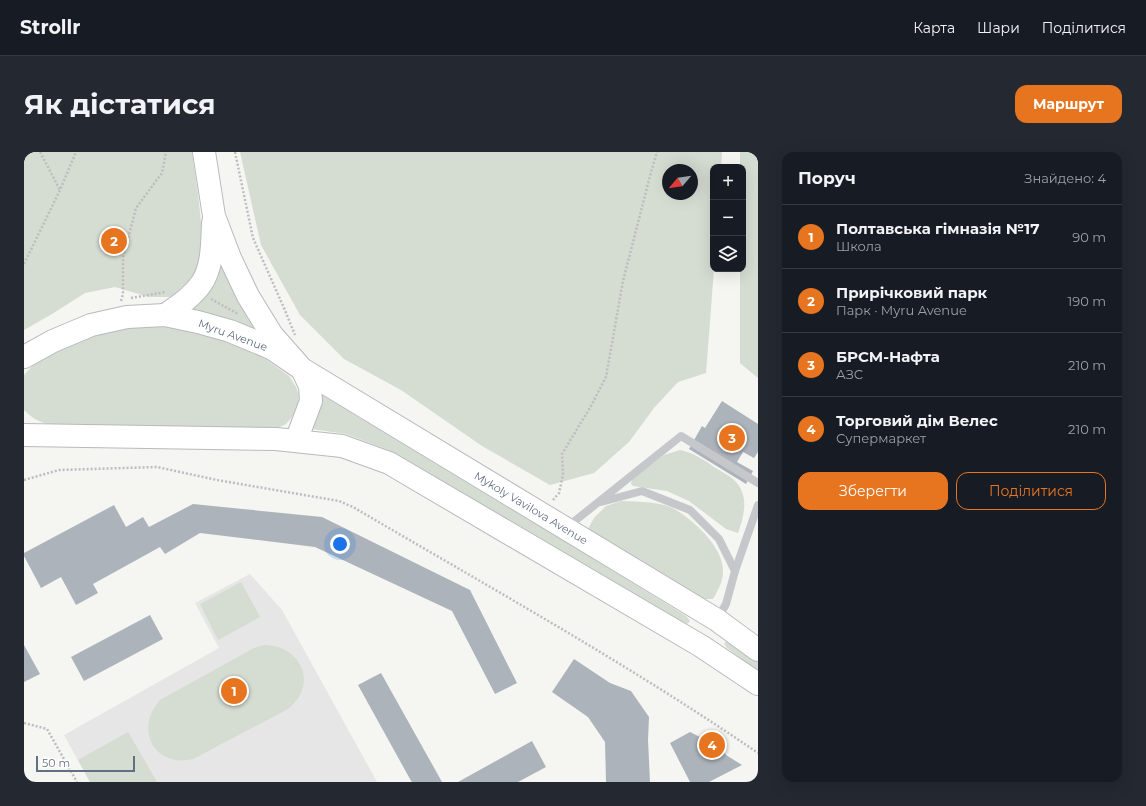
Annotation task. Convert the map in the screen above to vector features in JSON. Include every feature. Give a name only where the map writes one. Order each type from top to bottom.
[{"type":"main road","points":[[204,152],[214,216],[230,258],[248,296],[272,335],[302,369],[310,386],[311,401],[296,441]]},
{"type":"main road","points":[[165,315],[195,292],[202,284],[206,275],[211,250],[214,216]]},
{"type":"main road","name":"Myru Avenue","points":[[24,357],[71,333],[91,325],[128,317],[165,315],[230,331],[271,348],[302,369]]},
{"type":"main road","name":"Mykoly Vavilova Avenue","points":[[302,369],[716,620],[758,650]]},
{"type":"main road","points":[[24,422],[33,434],[276,439],[342,446],[389,463],[701,646],[758,684]]},
{"type":"main road","points":[[701,646],[716,620]]},
{"type":"lane","points":[[565,529],[681,436],[758,483]]},
{"type":"lane","points":[[598,502],[642,492],[690,510],[719,539],[736,571]]},
{"type":"lane","points":[[716,620],[726,604],[758,505]]},
{"type":"path","points":[[40,152],[60,190]]},
{"type":"path","points":[[24,264],[60,190],[76,152]]},
{"type":"path","points":[[117,319],[123,294],[123,258],[136,208],[162,173],[166,152]]},
{"type":"path","points":[[235,152],[253,238],[284,308],[295,338]]},
{"type":"path","points":[[560,493],[563,475],[562,454],[591,406],[606,377],[623,281],[657,152]]},
{"type":"path","points":[[24,480],[59,470],[157,468],[217,480],[338,500],[353,507],[571,635],[672,696],[758,753]]},
{"type":"path","points":[[24,723],[47,729],[77,782]]},
{"type":"shaded area","points":[[24,152],[192,152],[204,251],[198,268],[187,283],[171,297],[149,297],[115,287],[85,293],[24,330]]},
{"type":"shaded area","points":[[240,152],[722,152],[721,164],[710,164],[710,272],[714,272],[706,373],[678,382],[654,408],[629,442],[594,473],[550,485],[482,446],[401,390],[344,359],[300,315],[261,245]]},
{"type":"shaded area","points":[[740,152],[758,152],[758,378],[740,363],[740,272],[746,272],[746,164],[740,164]]},
{"type":"shaded area","points":[[218,251],[270,342],[189,310]]},
{"type":"shaded area","points":[[133,325],[170,326],[207,333],[264,358],[289,376],[296,387],[299,395],[297,411],[286,424],[276,429],[226,429],[47,424],[40,422],[24,410],[24,375],[34,364],[88,336]]},
{"type":"shaded area","points":[[322,395],[566,542],[686,616],[690,621],[687,624],[674,618],[391,451],[346,434],[312,429],[316,396]]},
{"type":"shaded area","points":[[680,450],[702,459],[730,476],[739,486],[744,499],[744,513],[738,533],[726,529],[689,501],[667,491],[633,486],[631,484],[632,479],[664,455]]},
{"type":"shaded area","points":[[621,501],[652,503],[670,507],[687,517],[704,533],[718,552],[722,562],[722,579],[713,599],[704,599],[588,529],[594,518],[606,506]]},
{"type":"shaded area","points":[[250,574],[282,610],[377,782],[90,782],[64,735],[219,648],[195,603]]},
{"type":"shaded area","points":[[241,582],[260,617],[218,640],[200,604]]},
{"type":"shaded area","points":[[728,641],[758,661],[758,671],[726,647],[724,643]]},
{"type":"shaded area","points":[[265,645],[275,646],[291,654],[297,660],[301,668],[304,676],[303,685],[300,695],[293,704],[288,709],[193,759],[179,760],[168,758],[159,752],[152,744],[149,734],[149,723],[152,711],[160,700],[254,648]]},
{"type":"shaded area","points":[[128,732],[157,782],[90,782],[78,760]]},
{"type":"building","points":[[722,401],[758,424],[758,452],[754,458],[743,452],[737,462],[753,471],[746,484],[689,449],[702,426],[705,428]]},
{"type":"building","points":[[193,504],[322,517],[470,590],[517,683],[495,694],[452,611],[315,547],[200,533],[165,554],[160,547],[93,584],[98,593],[76,605],[61,577],[41,588],[24,556],[24,553],[114,505],[126,527],[143,517],[149,527]]},
{"type":"building","points":[[150,615],[163,639],[84,681],[71,657]]},
{"type":"building","points":[[24,645],[40,674],[24,682]]},
{"type":"building","points":[[574,659],[610,683],[631,691],[649,717],[648,740],[650,782],[606,782],[605,742],[588,717],[552,692]]},
{"type":"building","points":[[381,673],[442,782],[412,782],[410,779],[358,685]]},
{"type":"building","points":[[690,732],[702,738],[713,732],[726,755],[742,765],[709,782],[690,782],[670,743]]},
{"type":"building","points":[[532,741],[546,767],[518,782],[458,782]]},
{"type":"place","name":"Прирічковий парк","points":[[114,241]]},
{"type":"place","name":"БРСМ-Нафта","points":[[732,438]]},
{"type":"place","name":"Полтавська гімназія №17","points":[[234,691]]},
{"type":"place","name":"Торговий дім Велес","points":[[712,745]]}]
